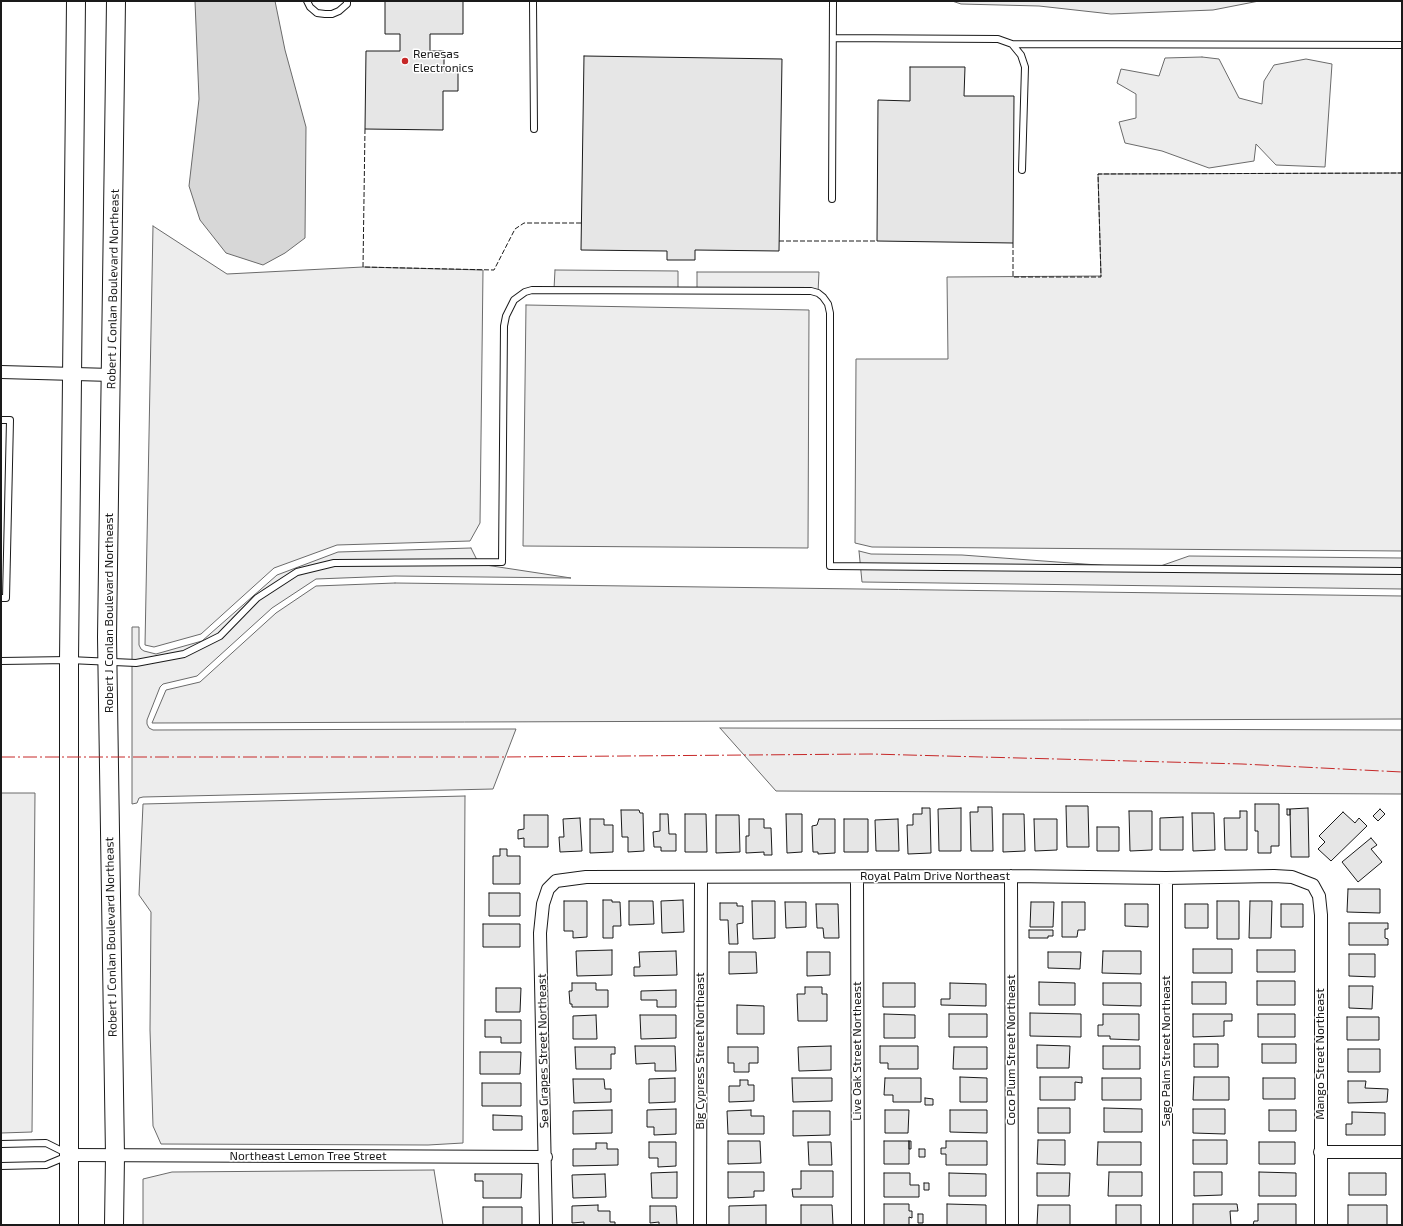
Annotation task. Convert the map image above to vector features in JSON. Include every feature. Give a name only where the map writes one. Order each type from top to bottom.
[{"type":"main road","points":[[70,1225],[69,660],[76,1]]},
{"type":"main road","name":"Robert J Conlan Boulevard Northeast","points":[[114,1225],[115,1156],[107,662],[116,1]]},
{"type":"street","points":[[1,372],[112,375]]},
{"type":"street","name":"Royal Palm Drive Northeast","points":[[556,881],[569,878],[586,877],[1011,876],[1166,878],[1274,876],[1292,877],[1313,885]]},
{"type":"street","name":"Coco Plum Street Northeast","points":[[1011,876],[1012,1225]]},
{"type":"street","name":"Big Cypress Street Northeast","points":[[700,1225],[701,877]]},
{"type":"street","name":"Live Oak Street Northeast","points":[[857,877],[858,1225]]},
{"type":"street","name":"Sago Palm Street Northeast","points":[[1166,878],[1166,1225]]},
{"type":"street","name":"Sea Grapes Street Northeast","points":[[546,1225],[546,1157],[540,932],[543,904],[548,890],[556,881]]},
{"type":"street","name":"Mango Street Northeast","points":[[1313,885],[1319,896],[1321,915],[1321,1225]]},
{"type":"street","points":[[1320,1152],[1402,1152]]},
{"type":"street","name":"Northeast Lemon Tree Street","points":[[70,1155],[546,1157]]},
{"type":"lane","points":[[307,1],[310,7],[317,13],[325,14],[332,14],[339,11],[347,1]]},
{"type":"lane","points":[[533,1],[534,129]]},
{"type":"lane","points":[[832,199],[833,1]]},
{"type":"lane","points":[[833,38],[998,39],[1012,44],[1402,45]]},
{"type":"lane","points":[[1012,44],[1021,54],[1025,67],[1022,170]]},
{"type":"lane","points":[[1,661],[69,660],[136,663],[184,654],[220,636],[257,598],[298,572],[334,563],[502,562],[504,326],[506,316],[514,300],[525,292],[532,290],[811,291],[818,293],[823,297],[828,304],[830,313],[830,566],[1402,571]]},
{"type":"lane","points":[[1,420],[10,420],[6,598],[1,598]]},
{"type":"lane","points":[[1,488],[9,488]]},
{"type":"lane","points":[[1,1144],[46,1143],[70,1155]]},
{"type":"lane","points":[[1,1166],[46,1165],[70,1155]]},
{"type":"shaded area","points":[[195,1],[275,1],[285,50],[306,127],[305,238],[285,253],[263,265],[226,253],[200,220],[189,186],[199,99]]},
{"type":"shaded area","points":[[952,1],[1259,1],[1213,10],[1111,14],[1039,6],[961,4]]},
{"type":"shaded area","points":[[1202,57],[1219,59],[1239,98],[1262,104],[1264,81],[1274,65],[1306,59],[1332,64],[1325,167],[1276,165],[1256,144],[1254,161],[1209,168],[1162,151],[1125,143],[1119,122],[1136,118],[1136,94],[1117,83],[1121,69],[1159,76],[1165,58]]},
{"type":"shaded area","points":[[1402,173],[1402,551],[872,547],[855,543],[856,359],[948,359],[947,277],[1101,276],[1098,174]]},
{"type":"shaded area","points":[[153,226],[227,274],[363,267],[483,270],[480,523],[470,541],[337,545],[274,568],[201,634],[154,647],[145,645]]},
{"type":"shaded area","points":[[555,270],[678,271],[678,291],[554,289]]},
{"type":"shaded area","points":[[697,272],[819,272],[818,293],[697,290]]},
{"type":"shaded area","points":[[526,305],[809,310],[808,548],[523,546]]},
{"type":"shaded area","points":[[471,548],[479,564],[571,578],[395,576],[316,579],[272,608],[197,676],[163,684],[160,687],[147,720],[147,724],[149,728],[153,730],[516,729],[493,789],[143,797],[139,798],[137,803],[132,804],[132,627],[139,627],[139,645],[141,649],[156,654],[202,641],[277,575],[338,552]]},
{"type":"shaded area","points":[[859,551],[871,554],[962,555],[1152,569],[1189,556],[1402,558],[1402,589],[862,582]]},
{"type":"shaded area","points":[[395,583],[1402,596],[1402,719],[152,723],[166,690],[200,682],[276,613],[316,586]]},
{"type":"shaded area","points":[[720,728],[1402,730],[1402,794],[776,791]]},
{"type":"shaded area","points":[[1,793],[35,793],[32,1132],[1,1133]]},
{"type":"shaded area","points":[[465,796],[463,1143],[428,1145],[161,1144],[153,1126],[150,1030],[151,912],[139,895],[143,804]]},
{"type":"shaded area","points":[[434,1170],[443,1225],[143,1225],[143,1179],[172,1172]]},
{"type":"building","name":"Renesas Electronics","points":[[385,1],[463,1],[463,34],[430,34],[430,51],[444,51],[444,71],[458,71],[458,91],[443,91],[443,130],[365,129],[366,51],[400,51],[400,34],[385,34]]},
{"type":"building","points":[[584,56],[782,59],[779,251],[695,250],[695,260],[667,260],[667,251],[581,250]]},
{"type":"building","points":[[910,67],[965,67],[964,96],[1014,96],[1013,243],[877,241],[878,100],[910,101]]},
{"type":"building","points":[[1255,804],[1279,804],[1279,846],[1271,846],[1271,853],[1258,853],[1258,831],[1255,831]]},
{"type":"building","points":[[1066,806],[1088,806],[1089,847],[1067,847]]},
{"type":"building","points":[[978,807],[992,807],[993,851],[971,851],[970,812],[978,812]]},
{"type":"building","points":[[922,808],[930,808],[931,853],[908,854],[907,825],[913,825],[913,814],[922,814]]},
{"type":"building","points":[[961,808],[961,851],[939,851],[938,809]]},
{"type":"building","points":[[1308,808],[1309,857],[1291,857],[1290,809]]},
{"type":"building","points":[[1287,809],[1290,809],[1290,815],[1287,815]]},
{"type":"building","points":[[1380,809],[1385,814],[1378,821],[1373,816]]},
{"type":"building","points":[[621,810],[639,810],[640,813],[643,813],[644,851],[628,852],[628,837],[622,837]]},
{"type":"building","points":[[1129,811],[1152,811],[1152,850],[1130,851]]},
{"type":"building","points":[[1240,811],[1247,811],[1247,850],[1225,850],[1224,818],[1240,818]]},
{"type":"building","points":[[1343,812],[1355,823],[1359,818],[1367,826],[1331,861],[1318,849],[1325,842],[1319,836]]},
{"type":"building","points":[[1192,813],[1214,813],[1215,850],[1193,851]]},
{"type":"building","points":[[660,814],[668,814],[669,834],[676,834],[676,851],[661,851],[661,847],[654,847],[653,832],[660,831]]},
{"type":"building","points":[[685,814],[706,814],[707,852],[685,852]]},
{"type":"building","points":[[786,814],[802,814],[802,852],[787,853]]},
{"type":"building","points":[[1003,814],[1024,814],[1025,851],[1003,852]]},
{"type":"building","points":[[524,815],[548,815],[548,847],[524,847],[524,838],[518,839],[518,830],[524,829]]},
{"type":"building","points":[[716,815],[739,815],[740,852],[716,853]]},
{"type":"building","points":[[1183,817],[1183,850],[1160,850],[1160,818]]},
{"type":"building","points":[[580,818],[582,851],[560,852],[559,837],[564,837],[563,819]]},
{"type":"building","points":[[590,819],[604,819],[604,825],[613,825],[613,852],[590,853]]},
{"type":"building","points":[[749,819],[764,819],[764,828],[771,828],[772,855],[764,855],[764,852],[746,853],[746,836],[749,836]]},
{"type":"building","points":[[819,819],[835,819],[835,853],[818,854],[818,852],[813,852],[812,826],[817,825]]},
{"type":"building","points":[[844,819],[868,819],[868,852],[844,852]]},
{"type":"building","points":[[898,819],[899,851],[876,851],[875,820]]},
{"type":"building","points":[[1034,819],[1057,819],[1057,850],[1035,851]]},
{"type":"building","points":[[1097,827],[1119,827],[1119,851],[1097,851]]},
{"type":"building","points":[[1371,838],[1377,845],[1371,849],[1382,862],[1358,882],[1342,862]]},
{"type":"building","points":[[500,849],[507,849],[507,856],[520,856],[520,884],[493,884],[493,856],[500,856]]},
{"type":"building","points":[[1348,889],[1380,889],[1380,913],[1347,912]]},
{"type":"building","points":[[489,893],[520,893],[520,916],[489,916]]},
{"type":"building","points":[[603,900],[620,902],[621,926],[613,926],[613,938],[603,938]]},
{"type":"building","points":[[683,900],[684,932],[662,933],[661,901]]},
{"type":"building","points":[[564,901],[587,901],[587,937],[573,938],[573,931],[564,931]]},
{"type":"building","points":[[629,901],[653,901],[654,924],[629,925]]},
{"type":"building","points":[[752,901],[775,901],[775,938],[753,939]]},
{"type":"building","points":[[1217,901],[1239,901],[1239,939],[1217,939]]},
{"type":"building","points":[[1250,901],[1272,901],[1271,938],[1249,938]]},
{"type":"building","points":[[785,902],[806,902],[806,927],[786,928]]},
{"type":"building","points":[[1031,902],[1054,902],[1053,927],[1030,927]]},
{"type":"building","points":[[1062,902],[1085,902],[1085,930],[1078,930],[1077,937],[1062,937]]},
{"type":"building","points":[[720,903],[737,903],[737,906],[743,906],[743,923],[737,924],[738,944],[729,944],[728,920],[720,920]]},
{"type":"building","points":[[816,904],[838,904],[839,938],[824,938],[823,928],[817,928]]},
{"type":"building","points":[[1125,904],[1148,904],[1148,927],[1125,926]]},
{"type":"building","points":[[1185,904],[1208,904],[1208,928],[1185,928]]},
{"type":"building","points":[[1281,904],[1303,904],[1303,927],[1281,927]]},
{"type":"building","points":[[1349,923],[1388,923],[1388,929],[1385,929],[1385,938],[1388,939],[1388,945],[1349,945]]},
{"type":"building","points":[[483,924],[520,924],[520,947],[483,947]]},
{"type":"building","points":[[1029,930],[1053,930],[1053,936],[1048,936],[1048,938],[1029,938]]},
{"type":"building","points":[[1193,949],[1232,949],[1232,973],[1193,973]]},
{"type":"building","points":[[612,950],[612,975],[577,976],[576,951]]},
{"type":"building","points":[[1257,950],[1295,950],[1295,972],[1257,972]]},
{"type":"building","points":[[676,951],[677,975],[634,976],[634,967],[640,967],[639,952]]},
{"type":"building","points":[[1103,951],[1141,951],[1141,974],[1102,973]]},
{"type":"building","points":[[729,952],[756,952],[757,973],[729,974]]},
{"type":"building","points":[[807,952],[830,952],[830,975],[807,976]]},
{"type":"building","points":[[1048,952],[1081,952],[1080,969],[1048,968]]},
{"type":"building","points":[[1349,954],[1375,954],[1375,977],[1349,976]]},
{"type":"building","points":[[1257,981],[1295,981],[1295,1005],[1257,1005]]},
{"type":"building","points":[[1039,982],[1075,983],[1075,1005],[1039,1005]]},
{"type":"building","points":[[1192,982],[1226,982],[1226,1004],[1192,1004]]},
{"type":"building","points":[[572,983],[596,983],[596,990],[608,990],[608,1007],[572,1007],[572,1004],[570,1004],[569,991],[572,991]]},
{"type":"building","points":[[883,983],[915,983],[915,1007],[883,1007]]},
{"type":"building","points":[[950,983],[986,984],[986,1006],[941,1005],[941,999],[950,999]]},
{"type":"building","points":[[1103,983],[1141,983],[1141,1006],[1103,1005]]},
{"type":"building","points":[[1349,986],[1373,986],[1372,1009],[1349,1008]]},
{"type":"building","points":[[805,987],[822,987],[822,994],[827,994],[827,1021],[798,1021],[797,994],[805,994]]},
{"type":"building","points":[[496,988],[521,988],[520,1012],[496,1012]]},
{"type":"building","points":[[676,990],[676,1007],[657,1007],[657,1000],[641,1000],[641,991]]},
{"type":"building","points":[[737,1005],[764,1006],[764,1034],[737,1034]]},
{"type":"building","points":[[1030,1013],[1081,1014],[1081,1037],[1030,1036]]},
{"type":"building","points":[[884,1014],[915,1015],[915,1038],[884,1038]]},
{"type":"building","points":[[949,1014],[987,1014],[987,1037],[949,1037]]},
{"type":"building","points":[[1103,1014],[1139,1014],[1139,1040],[1110,1039],[1110,1036],[1098,1036],[1098,1025],[1103,1025]]},
{"type":"building","points":[[1193,1014],[1232,1014],[1232,1021],[1224,1021],[1224,1036],[1193,1037]]},
{"type":"building","points":[[1258,1014],[1295,1014],[1295,1037],[1258,1037]]},
{"type":"building","points":[[596,1015],[597,1039],[573,1039],[573,1016]]},
{"type":"building","points":[[640,1015],[676,1015],[676,1038],[641,1039]]},
{"type":"building","points":[[1347,1017],[1379,1017],[1379,1040],[1347,1040]]},
{"type":"building","points":[[485,1020],[521,1020],[521,1043],[501,1043],[501,1037],[485,1037]]},
{"type":"building","points":[[1194,1044],[1218,1044],[1218,1067],[1194,1067]]},
{"type":"building","points":[[1262,1044],[1296,1044],[1296,1063],[1262,1063]]},
{"type":"building","points":[[1037,1045],[1070,1046],[1069,1068],[1037,1068]]},
{"type":"building","points":[[635,1046],[675,1046],[676,1071],[655,1071],[655,1063],[636,1064]]},
{"type":"building","points":[[831,1046],[831,1070],[799,1071],[798,1047]]},
{"type":"building","points":[[880,1046],[918,1046],[918,1069],[888,1069],[888,1063],[880,1063]]},
{"type":"building","points":[[1103,1046],[1140,1046],[1140,1069],[1103,1069]]},
{"type":"building","points":[[575,1047],[615,1047],[615,1054],[611,1054],[611,1069],[576,1069]]},
{"type":"building","points":[[728,1047],[758,1047],[758,1063],[749,1063],[749,1072],[734,1072],[734,1063],[728,1063]]},
{"type":"building","points":[[954,1047],[987,1047],[987,1069],[953,1069]]},
{"type":"building","points":[[1348,1049],[1380,1049],[1380,1072],[1348,1072]]},
{"type":"building","points":[[480,1052],[521,1052],[520,1074],[480,1074]]},
{"type":"building","points":[[960,1077],[987,1078],[987,1102],[960,1102]]},
{"type":"building","points":[[1040,1077],[1082,1077],[1082,1083],[1075,1082],[1075,1100],[1040,1100]]},
{"type":"building","points":[[1194,1077],[1229,1077],[1229,1100],[1193,1100]]},
{"type":"building","points":[[675,1078],[675,1102],[649,1103],[649,1079]]},
{"type":"building","points":[[792,1078],[832,1078],[832,1101],[793,1102]]},
{"type":"building","points":[[885,1078],[921,1078],[921,1102],[893,1102],[893,1095],[884,1095]]},
{"type":"building","points":[[1102,1078],[1141,1078],[1141,1100],[1102,1100]]},
{"type":"building","points":[[1263,1078],[1295,1078],[1295,1099],[1263,1099]]},
{"type":"building","points":[[573,1079],[604,1079],[605,1089],[611,1089],[611,1102],[574,1103]]},
{"type":"building","points":[[740,1080],[748,1080],[748,1085],[754,1085],[754,1101],[729,1102],[729,1086],[740,1086]]},
{"type":"building","points":[[1348,1081],[1366,1081],[1365,1088],[1388,1089],[1387,1102],[1348,1103]]},
{"type":"building","points":[[482,1083],[521,1083],[521,1106],[482,1106]]},
{"type":"building","points":[[925,1098],[933,1099],[933,1105],[925,1105]]},
{"type":"building","points":[[1038,1108],[1070,1108],[1070,1133],[1038,1133]]},
{"type":"building","points":[[1104,1108],[1142,1109],[1142,1132],[1104,1132]]},
{"type":"building","points":[[676,1109],[676,1134],[654,1135],[654,1127],[647,1127],[647,1110]]},
{"type":"building","points":[[1193,1109],[1225,1109],[1225,1134],[1193,1133]]},
{"type":"building","points":[[612,1110],[612,1133],[573,1134],[573,1111]]},
{"type":"building","points":[[751,1110],[751,1116],[764,1116],[764,1134],[728,1134],[727,1111]]},
{"type":"building","points":[[885,1110],[909,1110],[908,1133],[885,1133]]},
{"type":"building","points":[[950,1110],[987,1110],[987,1133],[950,1132]]},
{"type":"building","points":[[1269,1110],[1296,1110],[1296,1131],[1269,1131]]},
{"type":"building","points":[[793,1111],[830,1111],[830,1135],[793,1136]]},
{"type":"building","points":[[1352,1112],[1385,1113],[1385,1135],[1346,1135],[1346,1124],[1352,1124]]},
{"type":"building","points":[[493,1115],[522,1116],[522,1130],[493,1130]]},
{"type":"building","points":[[1038,1140],[1065,1140],[1065,1165],[1037,1164]]},
{"type":"building","points":[[1193,1140],[1227,1140],[1227,1164],[1193,1164]]},
{"type":"building","points":[[728,1141],[760,1141],[761,1163],[728,1164]]},
{"type":"building","points":[[884,1141],[909,1141],[909,1164],[884,1164]]},
{"type":"building","points":[[909,1141],[911,1141],[911,1149],[909,1149]]},
{"type":"building","points":[[946,1141],[987,1141],[987,1165],[946,1165],[946,1154],[941,1154],[941,1148],[946,1148]]},
{"type":"building","points":[[649,1142],[676,1142],[676,1166],[658,1167],[658,1158],[649,1158]]},
{"type":"building","points":[[808,1142],[831,1142],[832,1165],[809,1165]]},
{"type":"building","points":[[1098,1142],[1141,1142],[1141,1165],[1097,1165]]},
{"type":"building","points":[[1259,1142],[1295,1142],[1295,1164],[1259,1164]]},
{"type":"building","points":[[596,1143],[607,1143],[607,1149],[618,1149],[618,1165],[573,1166],[573,1149],[596,1149]]},
{"type":"building","points":[[919,1149],[925,1149],[925,1157],[919,1157]]},
{"type":"building","points":[[801,1171],[833,1171],[833,1197],[793,1197],[792,1189],[801,1189]]},
{"type":"building","points":[[677,1172],[677,1198],[652,1198],[651,1173]]},
{"type":"building","points":[[728,1172],[764,1172],[764,1191],[754,1191],[754,1197],[728,1198]]},
{"type":"building","points":[[1109,1172],[1142,1172],[1142,1196],[1108,1196]]},
{"type":"building","points":[[1194,1172],[1222,1172],[1222,1195],[1194,1196]]},
{"type":"building","points":[[1259,1172],[1296,1173],[1296,1196],[1259,1196]]},
{"type":"building","points":[[884,1173],[910,1173],[910,1185],[919,1185],[919,1197],[884,1197]]},
{"type":"building","points":[[949,1173],[986,1174],[986,1196],[949,1196]]},
{"type":"building","points":[[1037,1173],[1070,1173],[1069,1196],[1037,1196]]},
{"type":"building","points":[[1349,1173],[1386,1173],[1386,1195],[1349,1195]]},
{"type":"building","points":[[475,1174],[522,1174],[521,1198],[483,1198],[483,1181],[475,1181]]},
{"type":"building","points":[[605,1174],[606,1197],[573,1198],[572,1175]]},
{"type":"building","points":[[924,1183],[929,1183],[929,1190],[924,1190]]},
{"type":"building","points":[[884,1204],[909,1204],[909,1211],[912,1211],[912,1218],[909,1217],[909,1225],[884,1225]]},
{"type":"building","points":[[947,1204],[986,1205],[986,1225],[947,1225]]},
{"type":"building","points":[[1193,1204],[1237,1204],[1238,1211],[1230,1211],[1231,1225],[1193,1225]]},
{"type":"building","points":[[1258,1204],[1296,1204],[1296,1225],[1253,1225],[1254,1221],[1258,1221]]},
{"type":"building","points":[[598,1205],[598,1211],[610,1211],[610,1222],[615,1222],[615,1225],[584,1225],[584,1222],[572,1223],[572,1206]]},
{"type":"building","points":[[766,1205],[766,1225],[729,1225],[729,1206]]},
{"type":"building","points":[[801,1205],[832,1205],[833,1225],[801,1225]]},
{"type":"building","points":[[1038,1205],[1070,1205],[1070,1225],[1037,1225]]},
{"type":"building","points":[[1116,1205],[1141,1205],[1141,1225],[1116,1225]]},
{"type":"building","points":[[1348,1205],[1387,1205],[1387,1225],[1348,1225]]},
{"type":"building","points":[[650,1206],[676,1206],[677,1225],[659,1225],[659,1222],[650,1223]]},
{"type":"building","points":[[483,1207],[522,1207],[522,1225],[483,1225]]},
{"type":"building","points":[[918,1214],[923,1214],[923,1223],[918,1223]]},
{"type":"fence","points":[[365,129],[363,267],[494,270],[515,229],[524,223],[581,223]]},
{"type":"fence","points":[[1013,243],[1013,277],[1101,277],[1098,174],[1402,173]]},
{"type":"fence","points":[[779,241],[877,241]]},
{"type":"power","points":[[1,757],[502,757],[871,754],[1242,764],[1402,772]]},
{"type":"place","name":"Renesas Electronics","points":[[405,61]]}]
